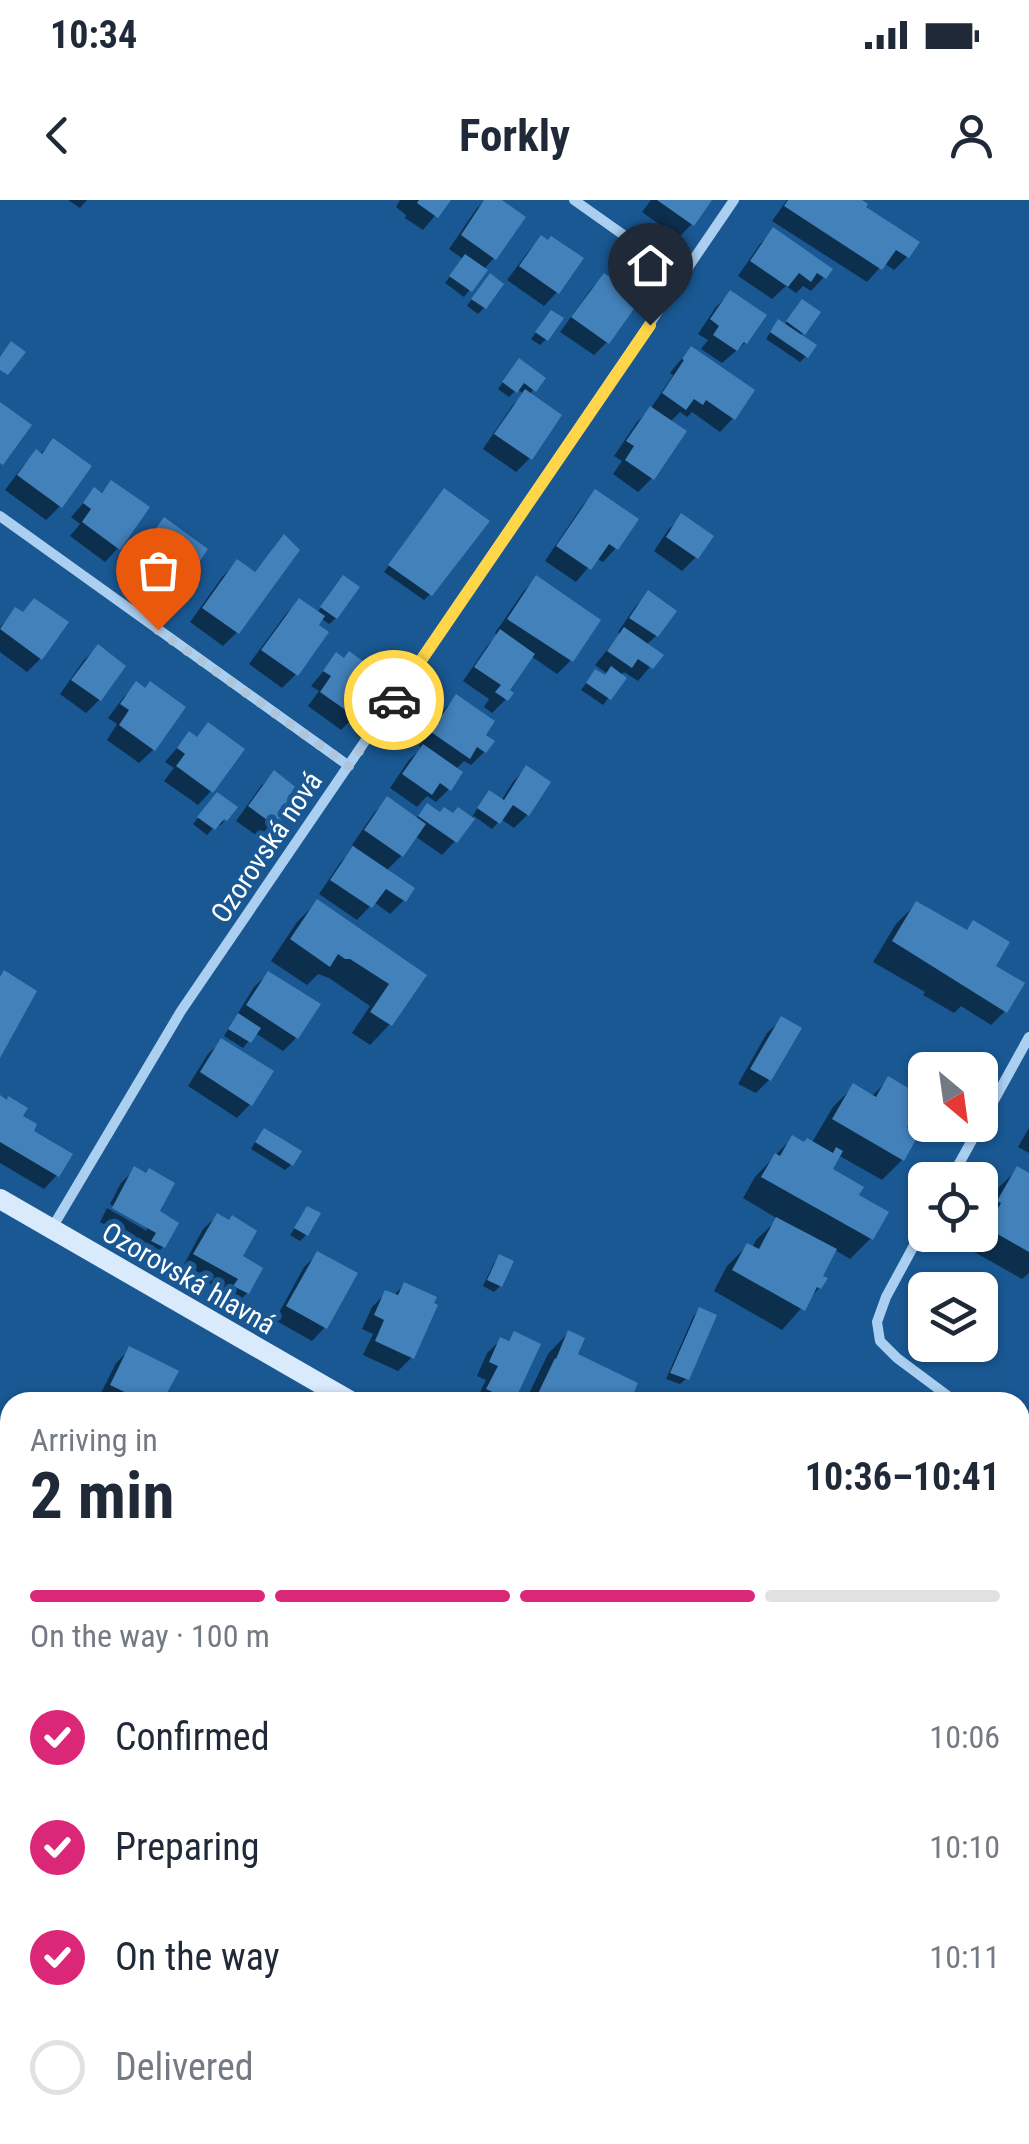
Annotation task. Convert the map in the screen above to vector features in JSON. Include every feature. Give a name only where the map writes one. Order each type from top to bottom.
[{"type":"street","points":[[574,200],[682,277]]},
{"type":"street","name":"Ozorovská nová","points":[[51,1230],[180,1011],[734,200]]},
{"type":"street","points":[[0,516],[349,766]]},
{"type":"street","points":[[960,1162],[1029,1036]]},
{"type":"street","name":"Ozorovská hlavná","points":[[0,1199],[334,1392]]},
{"type":"street","points":[[911,1252],[877,1322],[880,1341],[896,1358],[942,1392]]},
{"type":"building","points":[[451,200],[438,218],[417,203]]},
{"type":"building","points":[[484,200],[502,200],[526,217],[496,260],[461,235]]},
{"type":"building","points":[[657,200],[712,200],[694,226]]},
{"type":"building","points":[[788,200],[862,200],[868,204],[866,207],[920,242],[909,258],[896,250],[882,270],[784,206]]},
{"type":"building","points":[[773,227],[833,269],[826,279],[817,273],[811,282],[799,273],[788,287],[750,261]]},
{"type":"building","points":[[541,235],[548,240],[551,236],[584,258],[559,294],[519,266]]},
{"type":"building","points":[[465,254],[488,270],[472,292],[449,276]]},
{"type":"building","points":[[490,273],[504,284],[486,309],[471,299]]},
{"type":"building","points":[[604,273],[641,299],[609,344],[571,317]]},
{"type":"building","points":[[730,290],[767,315],[747,344],[744,342],[737,351],[713,335],[719,326],[710,319]]},
{"type":"building","points":[[802,299],[821,312],[805,335],[786,321]]},
{"type":"building","points":[[551,310],[564,318],[548,341],[535,332]]},
{"type":"building","points":[[778,319],[817,345],[808,358],[770,332]]},
{"type":"building","points":[[11,341],[26,352],[8,375],[0,370],[0,357]]},
{"type":"building","points":[[691,346],[755,390],[735,420],[706,400],[703,405],[694,399],[686,410],[662,393]]},
{"type":"building","points":[[519,358],[546,378],[536,392],[524,383],[517,393],[502,382]]},
{"type":"building","points":[[525,389],[562,415],[532,460],[494,434]]},
{"type":"building","points":[[0,402],[32,425],[3,465],[0,463]]},
{"type":"building","points":[[650,406],[687,431],[654,480],[625,460],[634,446],[626,441]]},
{"type":"building","points":[[53,438],[92,466],[62,508],[17,475],[36,449],[42,454]]},
{"type":"building","points":[[111,480],[150,507],[120,550],[82,522],[91,509],[83,503],[94,487],[102,493]]},
{"type":"building","points":[[444,488],[490,521],[432,596],[388,565]]},
{"type":"building","points":[[595,489],[639,519],[618,550],[609,544],[591,570],[556,546]]},
{"type":"building","points":[[681,513],[714,536],[698,559],[666,537]]},
{"type":"building","points":[[164,517],[208,549],[179,592],[142,565],[154,546],[147,541]]},
{"type":"building","points":[[284,534],[300,550],[239,634],[202,608],[237,559],[255,572]]},
{"type":"building","points":[[343,575],[360,587],[337,619],[320,607]]},
{"type":"building","points":[[536,575],[601,620],[573,662],[507,619]]},
{"type":"building","points":[[648,590],[677,611],[658,637],[629,618]]},
{"type":"building","points":[[34,598],[69,622],[42,660],[0,629],[15,607],[23,612]]},
{"type":"building","points":[[299,598],[325,616],[319,625],[329,632],[298,676],[261,650]]},
{"type":"building","points":[[624,627],[664,655],[653,669],[638,659],[632,668],[607,651]]},
{"type":"building","points":[[500,629],[535,654],[510,690],[514,693],[508,701],[495,692],[501,685],[474,667]]},
{"type":"building","points":[[98,644],[126,666],[101,701],[71,680]]},
{"type":"building","points":[[349,651],[386,678],[357,718],[320,692],[331,676],[323,671],[336,652],[344,658]]},
{"type":"building","points":[[611,666],[627,678],[611,700],[586,683],[595,669],[605,675]]},
{"type":"building","points":[[136,681],[145,688],[150,681],[186,707],[155,751],[119,725],[129,710],[120,704]]},
{"type":"building","points":[[456,694],[495,721],[486,735],[495,741],[486,753],[477,747],[470,759],[431,732]]},
{"type":"building","points":[[208,722],[245,749],[213,793],[176,766],[185,754],[177,748],[189,731],[197,737]]},
{"type":"building","points":[[423,744],[463,772],[451,791],[440,783],[432,795],[402,774]]},
{"type":"building","points":[[526,765],[551,782],[529,816],[513,805],[500,824],[477,808],[489,790],[504,800]]},
{"type":"building","points":[[274,770],[303,793],[278,828],[248,806]]},
{"type":"building","points":[[217,792],[238,807],[215,830],[197,817]]},
{"type":"building","points":[[387,796],[426,824],[403,857],[364,830]]},
{"type":"building","points":[[427,803],[440,812],[444,807],[453,813],[458,807],[475,819],[457,843],[418,816]]},
{"type":"building","points":[[353,846],[415,888],[406,902],[386,889],[372,908],[330,880]]},
{"type":"building","points":[[317,899],[427,975],[392,1026],[370,1012],[389,984],[338,954],[330,967],[290,939]]},
{"type":"building","points":[[916,901],[967,930],[973,920],[1010,942],[996,966],[1025,983],[1007,1013],[892,941]]},
{"type":"building","points":[[4,970],[37,991],[0,1058],[0,977]]},
{"type":"building","points":[[268,971],[321,1004],[298,1039],[246,1005]]},
{"type":"building","points":[[238,1013],[261,1028],[251,1043],[228,1029]]},
{"type":"building","points":[[781,1016],[802,1028],[771,1081],[750,1069]]},
{"type":"building","points":[[221,1038],[274,1071],[252,1106],[200,1072]]},
{"type":"building","points":[[888,1076],[908,1088],[908,1142],[915,1142],[904,1161],[832,1119],[853,1083],[876,1097]]},
{"type":"building","points":[[0,1095],[28,1108],[23,1116],[37,1124],[34,1131],[73,1154],[59,1177],[0,1142]]},
{"type":"building","points":[[264,1128],[302,1151],[293,1166],[255,1142]]},
{"type":"building","points":[[792,1135],[804,1142],[807,1138],[833,1153],[836,1147],[843,1151],[833,1169],[864,1187],[859,1195],[889,1212],[873,1240],[761,1177]]},
{"type":"building","points":[[134,1166],[146,1173],[149,1168],[175,1183],[160,1211],[179,1223],[165,1248],[151,1241],[156,1233],[112,1208]]},
{"type":"building","points":[[1017,1166],[1029,1173],[1029,1252],[998,1234],[998,1199]]},
{"type":"building","points":[[307,1206],[321,1213],[308,1236],[294,1228]]},
{"type":"building","points":[[217,1213],[229,1220],[232,1215],[257,1231],[243,1256],[263,1268],[249,1294],[233,1286],[238,1279],[193,1254]]},
{"type":"building","points":[[776,1217],[837,1249],[823,1276],[828,1278],[821,1289],[817,1287],[805,1311],[732,1270],[747,1243],[759,1249]]},
{"type":"building","points":[[317,1251],[358,1273],[327,1329],[286,1306]]},
{"type":"building","points":[[499,1254],[514,1261],[502,1287],[487,1280]]},
{"type":"building","points":[[404,1282],[437,1297],[434,1303],[438,1305],[414,1359],[375,1341],[384,1320],[374,1315],[385,1290],[398,1295]]},
{"type":"building","points":[[699,1307],[717,1315],[689,1380],[670,1373]]},
{"type":"building","points":[[568,1330],[585,1338],[578,1354],[638,1383],[634,1392],[539,1392]]},
{"type":"building","points":[[514,1331],[541,1344],[519,1392],[492,1392],[486,1389],[498,1366],[489,1362],[500,1337],[509,1341]]},
{"type":"building","points":[[129,1346],[179,1371],[167,1392],[124,1392],[110,1385]]},
{"type":"way so far","points":[[158,630],[349,766],[394,700]]},
{"type":"route","points":[[394,700],[650,325]]}]
